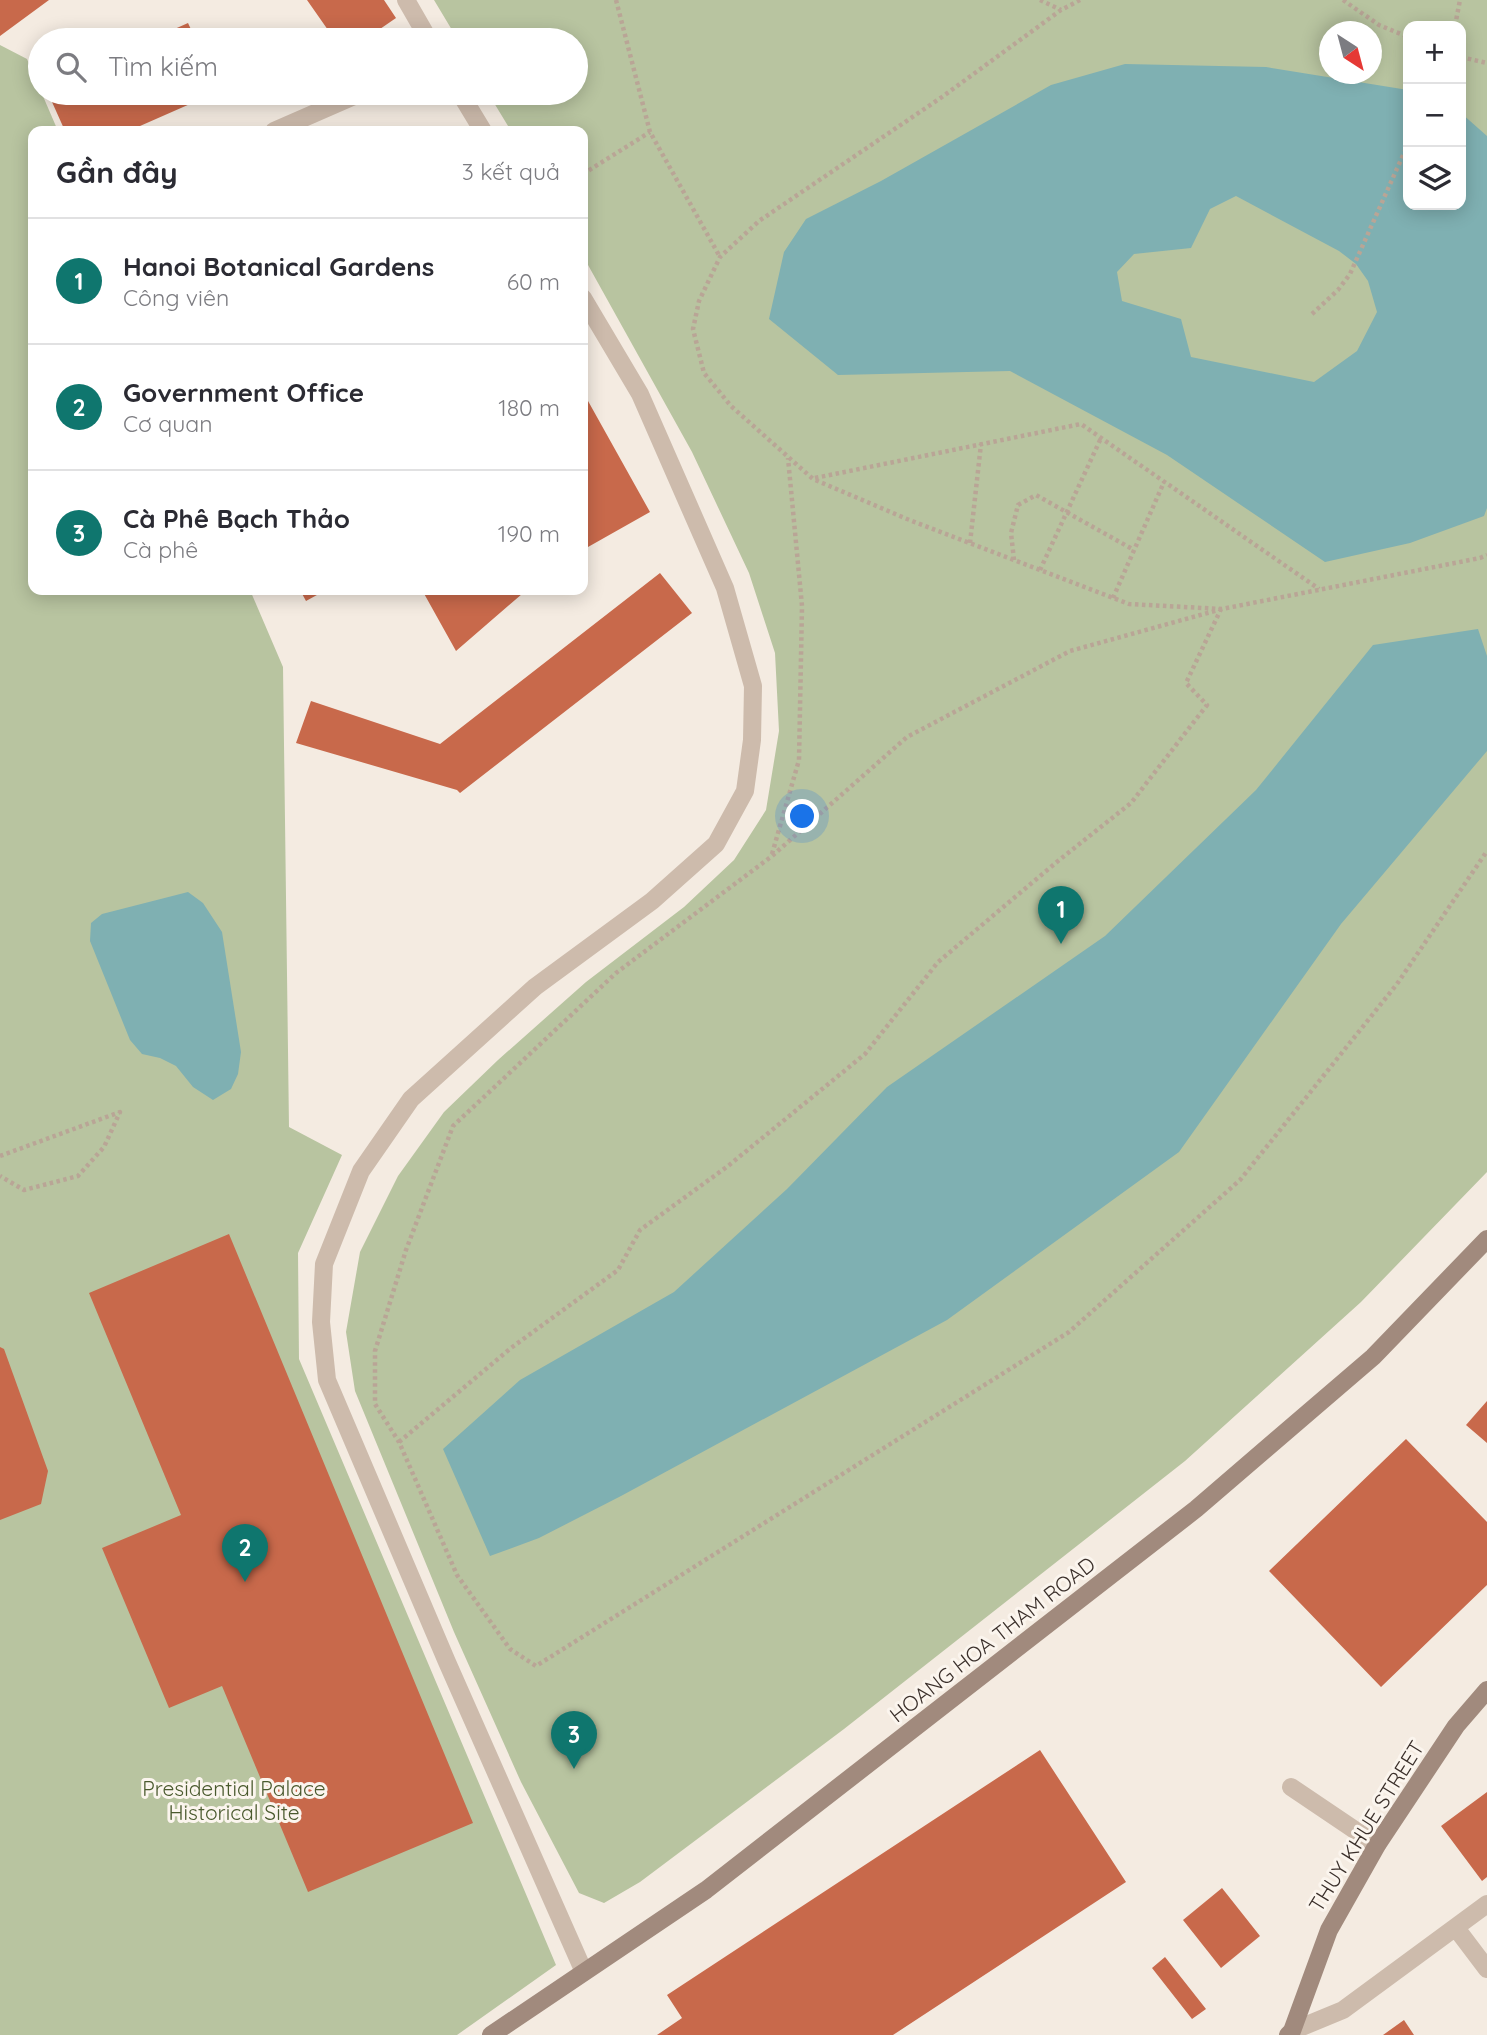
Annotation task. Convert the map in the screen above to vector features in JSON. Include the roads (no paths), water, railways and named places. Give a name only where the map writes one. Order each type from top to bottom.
[{"type":"main road","name":"HOANG HOA THAM ROAD","points":[[491,2035],[706,1890],[1196,1509],[1373,1357],[1487,1239]]},
{"type":"main road","name":"THUY KHUE STREET","points":[[1290,2033],[1329,1930],[1377,1844],[1456,1726],[1487,1690]]},
{"type":"lane","points":[[406,0],[422,28]]},
{"type":"lane","points":[[285,126],[333,105]]},
{"type":"lane","points":[[467,105],[480,126]]},
{"type":"lane","points":[[584,1972],[447,1662],[327,1380],[321,1322],[324,1264],[328,1252],[361,1171],[411,1099],[534,987],[652,901],[716,844],[745,792],[752,740],[753,686],[725,588],[640,394],[588,306]]},
{"type":"lane","points":[[1291,1787],[1377,1844]]},
{"type":"lane","points":[[1290,2033],[1343,2010],[1487,1904]]},
{"type":"lane","points":[[1456,1928],[1487,1969]]},
{"type":"water","points":[[1125,64],[1266,67],[1319,76],[1319,84],[1371,84],[1403,89],[1403,210],[1466,210],[1466,117],[1487,136],[1487,508],[1484,516],[1410,543],[1325,562],[1167,455],[1010,371],[838,375],[769,319],[784,252],[806,219],[881,181],[1051,85]],"holes":[[[1236,196],[1339,251],[1356,264],[1368,281],[1377,312],[1357,351],[1314,382],[1191,357],[1181,319],[1122,301],[1117,272],[1134,254],[1191,248],[1210,209]]]},
{"type":"water","points":[[1478,629],[1487,656],[1487,751],[1341,924],[1179,1152],[947,1320],[621,1496],[539,1538],[490,1556],[443,1449],[520,1380],[674,1292],[787,1189],[887,1087],[1105,936],[1256,790],[1373,645]]},
{"type":"water","points":[[188,892],[203,903],[222,932],[241,1052],[238,1074],[231,1089],[213,1100],[193,1087],[176,1066],[160,1058],[142,1054],[130,1040],[90,941],[91,923],[102,914]]},
{"type":"place","name":"Hanoi Botanical Gardens","points":[[1061,944]]},
{"type":"place","name":"Government Office","points":[[245,1582]]},
{"type":"place","name":"Cà Phê Bạch Thảo","points":[[574,1769]]},
{"type":"park label","name":"Presidential Palace Historical Site","points":[[234,1800]]}]
